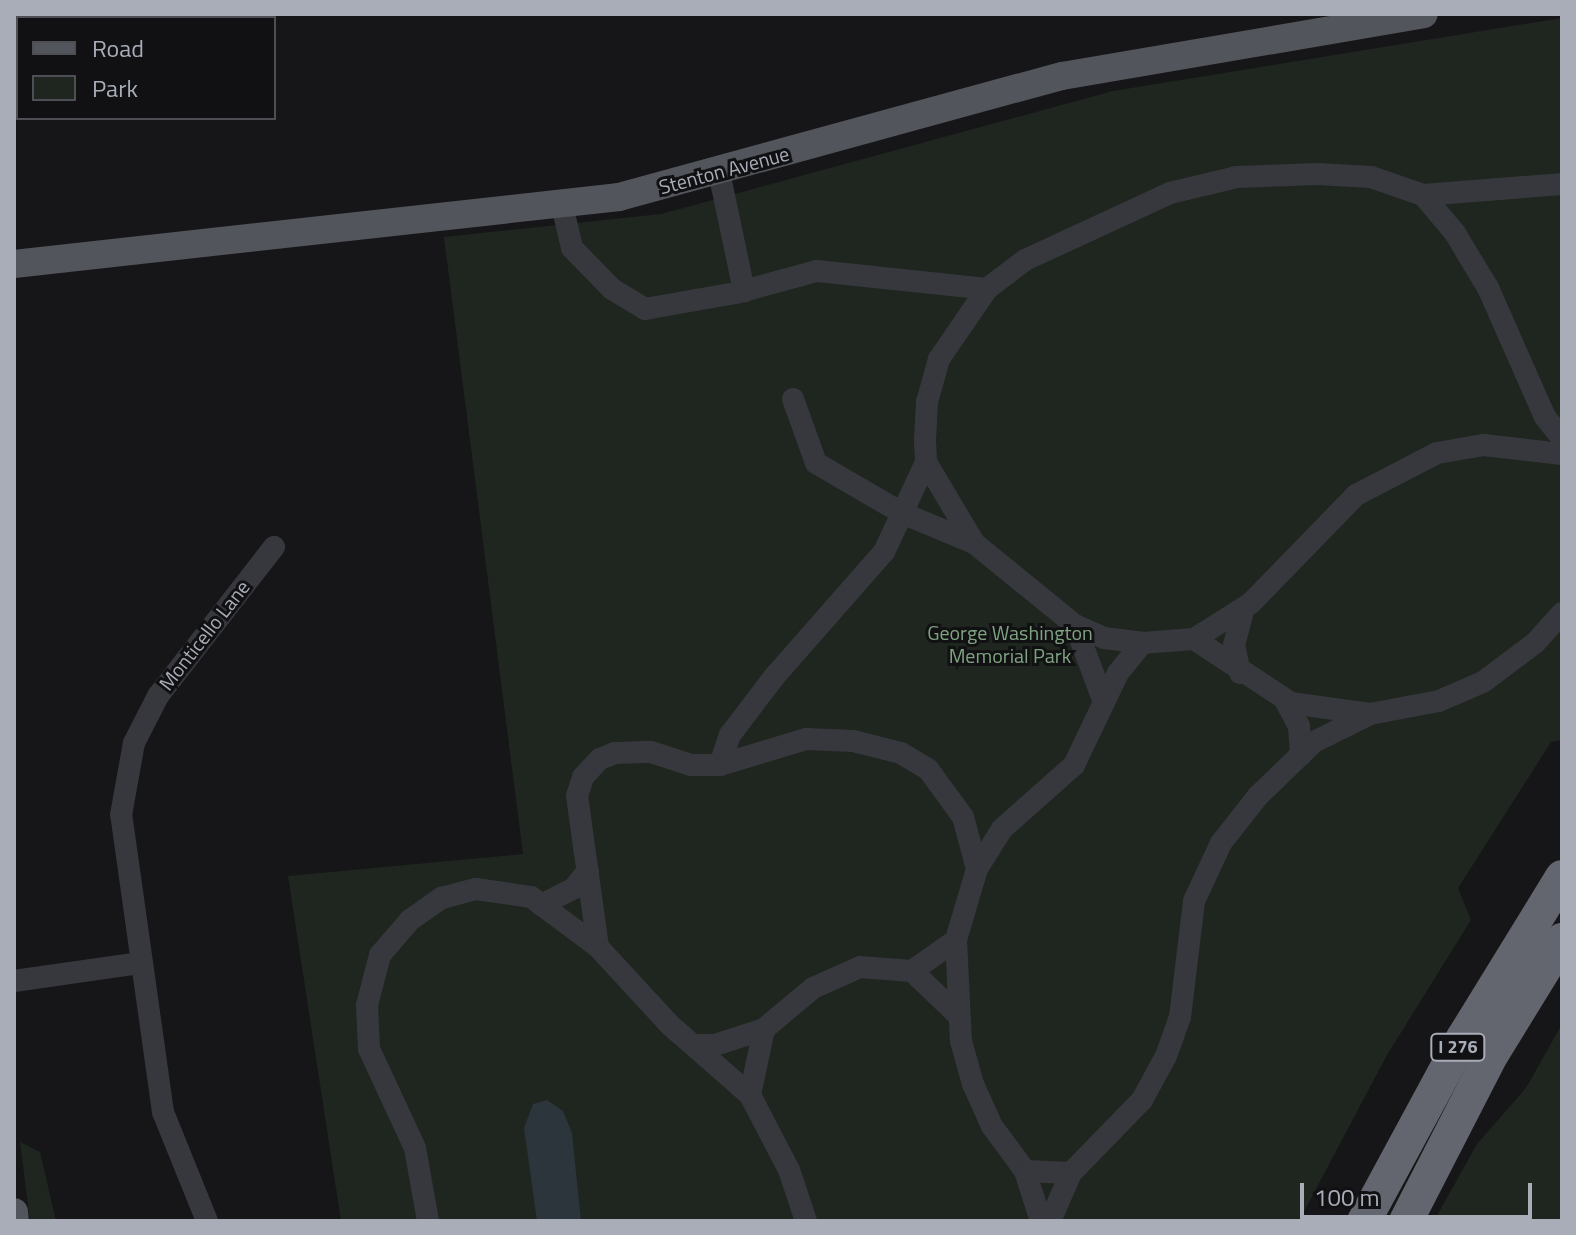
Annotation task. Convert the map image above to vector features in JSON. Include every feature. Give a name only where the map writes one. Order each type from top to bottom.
[{"type":"highway","name":"I 276","points":[[1364,1221],[1463,1038],[1562,877]]},
{"type":"highway","name":"I 276","points":[[1406,1221],[1492,1054],[1562,940]]},
{"type":"main road","name":"Stenton Avenue","points":[[14,264],[562,205],[719,172],[1087,70],[1424,14]]},
{"type":"main road","points":[[14,1212],[15,1221]]},
{"type":"street","points":[[719,172],[744,291]]},
{"type":"street","points":[[720,765],[730,735],[774,677],[866,577],[926,462],[927,402],[939,359],[987,289],[1025,260],[1170,193],[1237,177],[1371,177],[1423,195],[1562,184]]},
{"type":"street","points":[[1423,195],[1455,233],[1488,288],[1545,417],[1562,438]]},
{"type":"street","points":[[562,205],[565,232],[585,265],[612,289],[645,309],[744,291],[817,271],[987,289]]},
{"type":"street","points":[[793,399],[816,463],[902,513],[974,543],[1075,625],[1104,638],[1142,643],[1194,639],[1244,608],[1356,495],[1437,453],[1484,445],[1562,454]]},
{"type":"street","points":[[1527,452],[1545,417]]},
{"type":"street","points":[[926,462],[974,543]]},
{"type":"street","name":"Monticello Lane","points":[[207,1221],[163,1112],[121,815],[134,743],[186,653],[274,547]]},
{"type":"street","points":[[1240,673],[1234,645],[1244,608]]},
{"type":"street","points":[[1050,1221],[1071,1173],[1142,1100],[1166,1056],[1180,1017],[1194,901],[1221,843],[1258,796],[1314,742],[1370,714],[1439,701],[1483,682],[1535,643],[1562,613]]},
{"type":"street","points":[[1075,625],[1104,702]]},
{"type":"street","points":[[1194,639],[1240,673],[1285,700],[1370,714]]},
{"type":"street","points":[[1041,1221],[1025,1171],[992,1126],[973,1084],[958,1015],[956,940],[977,869],[1002,829],[1074,765],[1104,702],[1142,643]]},
{"type":"street","points":[[1285,700],[1299,726],[1301,755]]},
{"type":"street","points":[[598,947],[577,796],[583,777],[600,759],[651,752],[691,765],[720,765],[806,739],[853,741],[901,753],[928,769],[963,817],[977,869]]},
{"type":"street","points":[[963,817],[1002,829]]},
{"type":"street","points":[[541,905],[574,888],[588,871]]},
{"type":"street","points":[[428,1221],[415,1148],[369,1049],[367,1005],[380,955],[410,920],[442,898],[476,889],[506,891],[541,905],[598,947],[694,1045],[750,1095],[789,1170],[806,1221]]},
{"type":"street","points":[[912,971],[956,940]]},
{"type":"street","points":[[14,981],[141,963]]},
{"type":"street","points":[[694,1045],[715,1045],[764,1029],[813,988],[860,967],[912,971],[958,1015]]},
{"type":"street","points":[[750,1095],[764,1029]]},
{"type":"street","points":[[1025,1171],[1071,1173]]},
{"type":"green space","name":"George Washington Memorial Park","points":[[1562,18],[1562,740],[1551,742],[1458,888],[1471,920],[1387,1055],[1299,1221],[341,1221],[288,876],[523,854],[444,237],[661,214],[1113,91]]},
{"type":"green space","points":[[1562,1024],[1562,1221],[1434,1221],[1477,1144],[1526,1088]]},
{"type":"green space","points":[[20,1142],[40,1152],[56,1221],[30,1221]]},
{"type":"shaded area","points":[[547,1100],[563,1111],[572,1133],[581,1221],[537,1221],[524,1128],[533,1104]]}]
